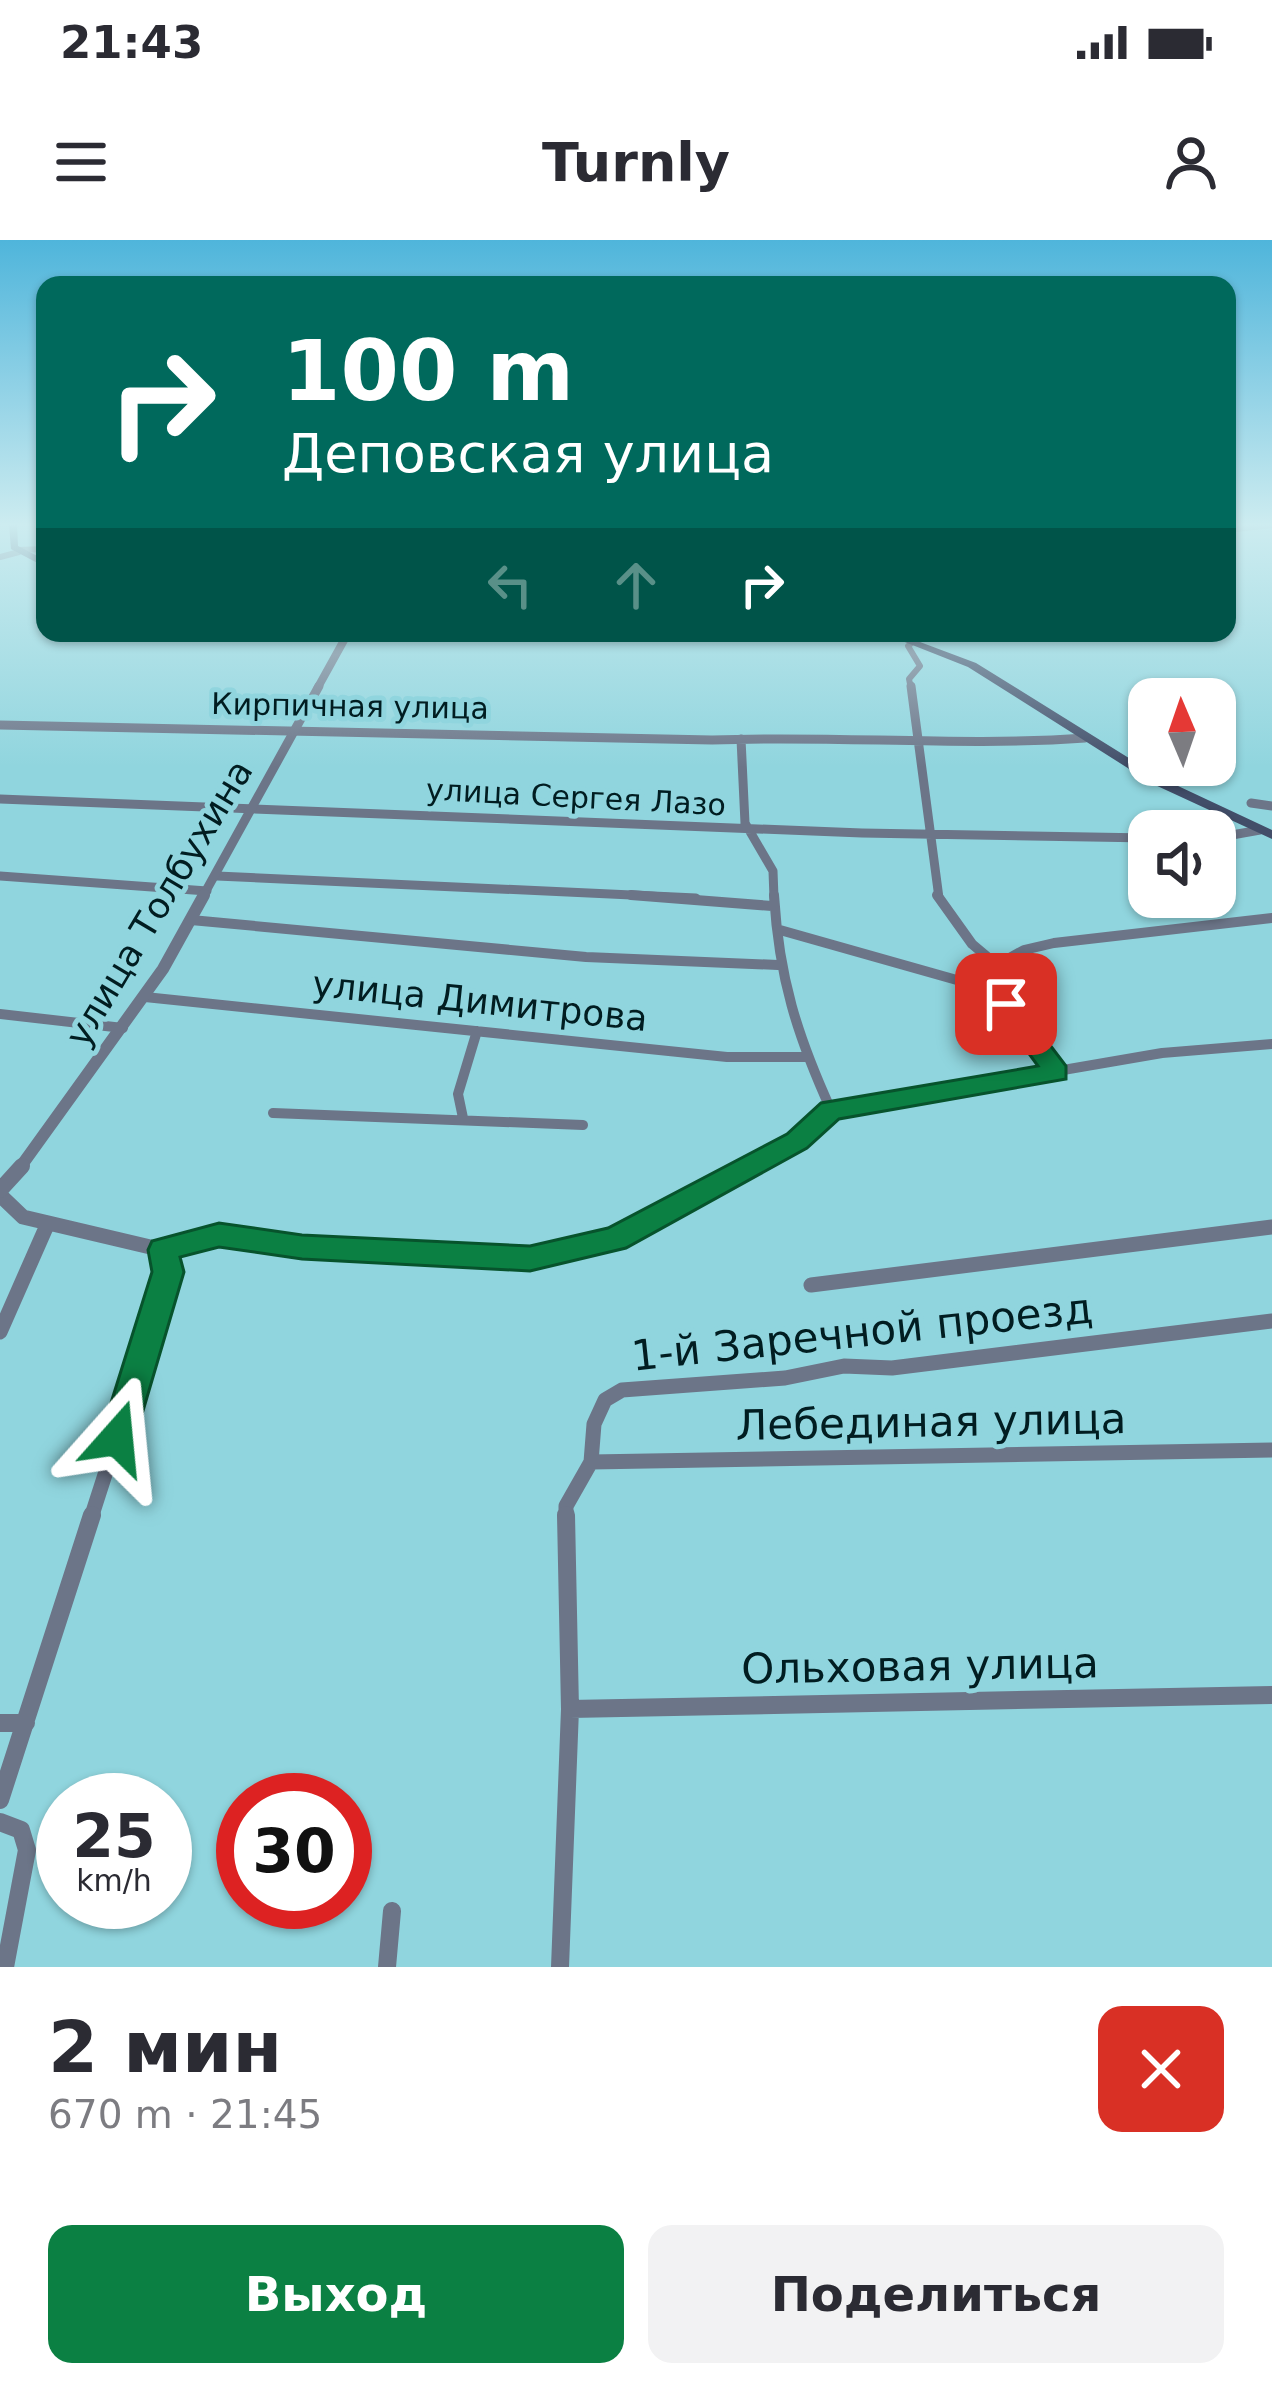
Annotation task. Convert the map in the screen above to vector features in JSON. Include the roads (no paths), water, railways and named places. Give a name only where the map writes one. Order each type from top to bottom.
[{"type":"main road","points":[[917,642],[972,664],[1156,781],[1266,832]]},
{"type":"street","name":"улица Толбухина","points":[[0,1193],[145,997],[257,805],[343,642]]},
{"type":"street","points":[[913,642],[908,646],[920,666],[909,679],[936,894],[972,944],[997,965]]},
{"type":"street","name":"Кирпичная улица","points":[[0,725],[919,740]]},
{"type":"street","points":[[919,740],[1084,738]]},
{"type":"street","points":[[741,739],[748,829],[771,862],[772,906],[780,930],[778,965],[831,1110]]},
{"type":"street","name":"улица Сергея Лазо","points":[[0,800],[257,805],[928,836],[1128,838]]},
{"type":"street","points":[[1251,803],[1272,806]]},
{"type":"street","points":[[1236,836],[1266,832]]},
{"type":"street","points":[[0,876],[207,891]]},
{"type":"street","points":[[217,876],[754,901],[772,906]]},
{"type":"street","points":[[978,986],[997,965],[1024,950],[1054,943],[1272,918]]},
{"type":"street","points":[[191,920],[586,957],[778,965]]},
{"type":"street","points":[[780,930],[978,986],[1006,1004],[1057,1072]]},
{"type":"street","name":"улица Димитрова","points":[[145,997],[727,1057],[808,1057]]},
{"type":"street","points":[[0,1014],[123,1028]]},
{"type":"street","points":[[463,1118],[458,1094],[477,1031]]},
{"type":"street","points":[[0,1193],[8,1208],[48,1223],[163,1250],[219,1235],[302,1247],[530,1258],[615,1239],[797,1141],[831,1110],[1162,1053],[1272,1044]]},
{"type":"street","points":[[273,1114],[583,1125]]},
{"type":"street","points":[[0,1332],[48,1223]]},
{"type":"street","points":[[811,1285],[1272,1227]]},
{"type":"street","points":[[0,1800],[160,1304],[168,1272],[163,1250]]},
{"type":"street","name":"1-й Заречной проезд","points":[[560,1967],[570,1709],[566,1506],[591,1462],[594,1424],[605,1400],[622,1390],[785,1378],[844,1366],[915,1366],[1272,1321]]},
{"type":"street","name":"Лебединая улица","points":[[591,1462],[1272,1450]]},
{"type":"street","name":"Ольховая улица","points":[[570,1709],[1272,1695]]},
{"type":"street","points":[[0,1723],[26,1723]]},
{"type":"street","points":[[0,1822],[21,1830],[27,1850],[5,1967]]},
{"type":"street","points":[[387,1967],[392,1911]]}]
